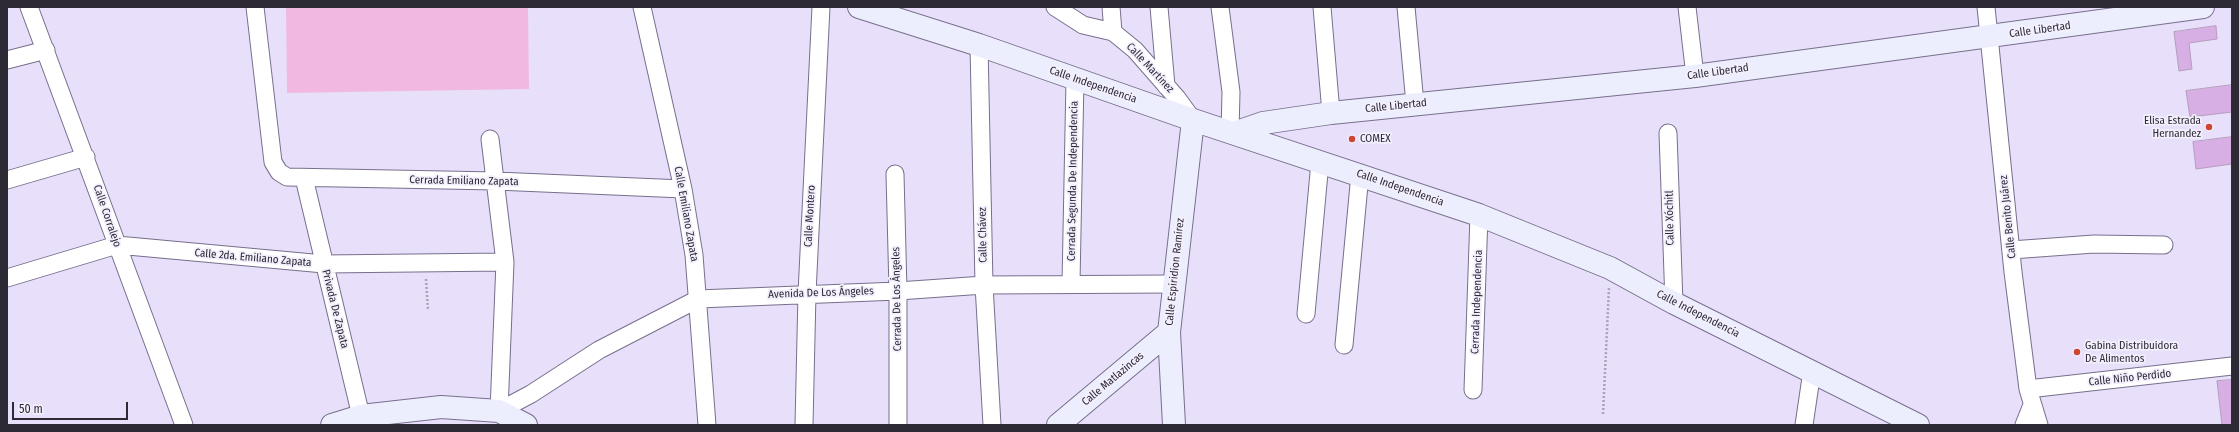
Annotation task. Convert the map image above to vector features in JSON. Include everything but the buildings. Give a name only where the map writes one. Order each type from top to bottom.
[{"type":"main road","name":"Calle Independencia","points":[[859,7],[979,45],[1193,120],[1479,214],[1610,268],[1674,303],[1918,425]]},
{"type":"main road","name":"Calle Libertad","points":[[1232,133],[1263,123],[1331,113],[1695,76],[2203,7]]},
{"type":"main road","name":"Calle Espiridion Ramírez","points":[[1174,425],[1169,332],[1173,284],[1193,120]]},
{"type":"main road","name":"Calle Matlazincas","points":[[1058,425],[1169,332]]},
{"type":"main road","points":[[332,425],[361,416],[441,407],[499,411],[526,425]]},
{"type":"street","name":"Calle Corralejo","points":[[29,7],[86,157],[184,425]]},
{"type":"street","name":"Cerrada Emiliano Zapata","points":[[256,7],[273,162],[279,172],[287,177],[496,181],[683,189]]},
{"type":"street","name":"Calle Emiliano Zapata","points":[[642,7],[683,189],[694,255],[707,425]]},
{"type":"street","name":"Calle Montero","points":[[804,425],[806,293],[821,7]]},
{"type":"street","name":"Calle Martínez","points":[[1055,7],[1083,25],[1114,32],[1135,50],[1193,120]]},
{"type":"street","points":[[1111,7],[1114,32]]},
{"type":"street","points":[[1160,7],[1166,86]]},
{"type":"street","points":[[1220,7],[1231,92],[1232,133]]},
{"type":"street","points":[[1322,7],[1331,113]]},
{"type":"street","points":[[1406,7],[1415,104]]},
{"type":"street","name":"Calle Benito Juárez","points":[[1986,7],[2011,250],[2030,397],[2039,425]]},
{"type":"street","points":[[1687,11],[1695,76]]},
{"type":"street","name":"Calle Chávez","points":[[979,45],[984,285],[992,425]]},
{"type":"street","points":[[7,60],[46,50]]},
{"type":"street","name":"Cerrada Segunda De Independencia","points":[[1071,283],[1075,79]]},
{"type":"street","name":"Calle Xóchitl","points":[[1668,133],[1674,303]]},
{"type":"street","points":[[490,139],[505,262],[499,411]]},
{"type":"street","points":[[7,180],[86,157]]},
{"type":"street","points":[[1306,314],[1320,162]]},
{"type":"street","name":"Cerrada De Los Ángeles","points":[[895,174],[898,291],[898,425]]},
{"type":"street","points":[[1344,345],[1360,174]]},
{"type":"street","name":"Privada De Zapata","points":[[304,178],[361,416]]},
{"type":"street","name":"Cerrada Independencia","points":[[1473,390],[1479,214]]},
{"type":"street","points":[[2011,250],[2094,244],[2164,245]]},
{"type":"street","name":"Calle 2da. Emiliano Zapata","points":[[7,278],[117,245],[324,264],[505,262]]},
{"type":"street","name":"Avenida De Los Ángeles","points":[[499,411],[531,394],[599,350],[698,299],[806,293],[898,291],[984,285],[1071,283],[1173,284]]},
{"type":"street","name":"Calle Niño Perdido","points":[[2030,397],[2232,366]]},
{"type":"street","points":[[1804,425],[1812,371]]},
{"type":"street","points":[[2024,425],[2030,397]]},
{"type":"path","points":[[426,264],[428,311]]},
{"type":"path","points":[[1603,414],[1610,268]]},
{"type":"shaded area","points":[[286,7],[528,7],[529,89],[287,93]]},
{"type":"place","name":"Elisa Estrada Hernandez","points":[[2209,127]]},
{"type":"place","name":"COMEX","points":[[1352,139]]},
{"type":"place","name":"Gabina Distribuidora De Alimentos","points":[[2077,352]]}]
